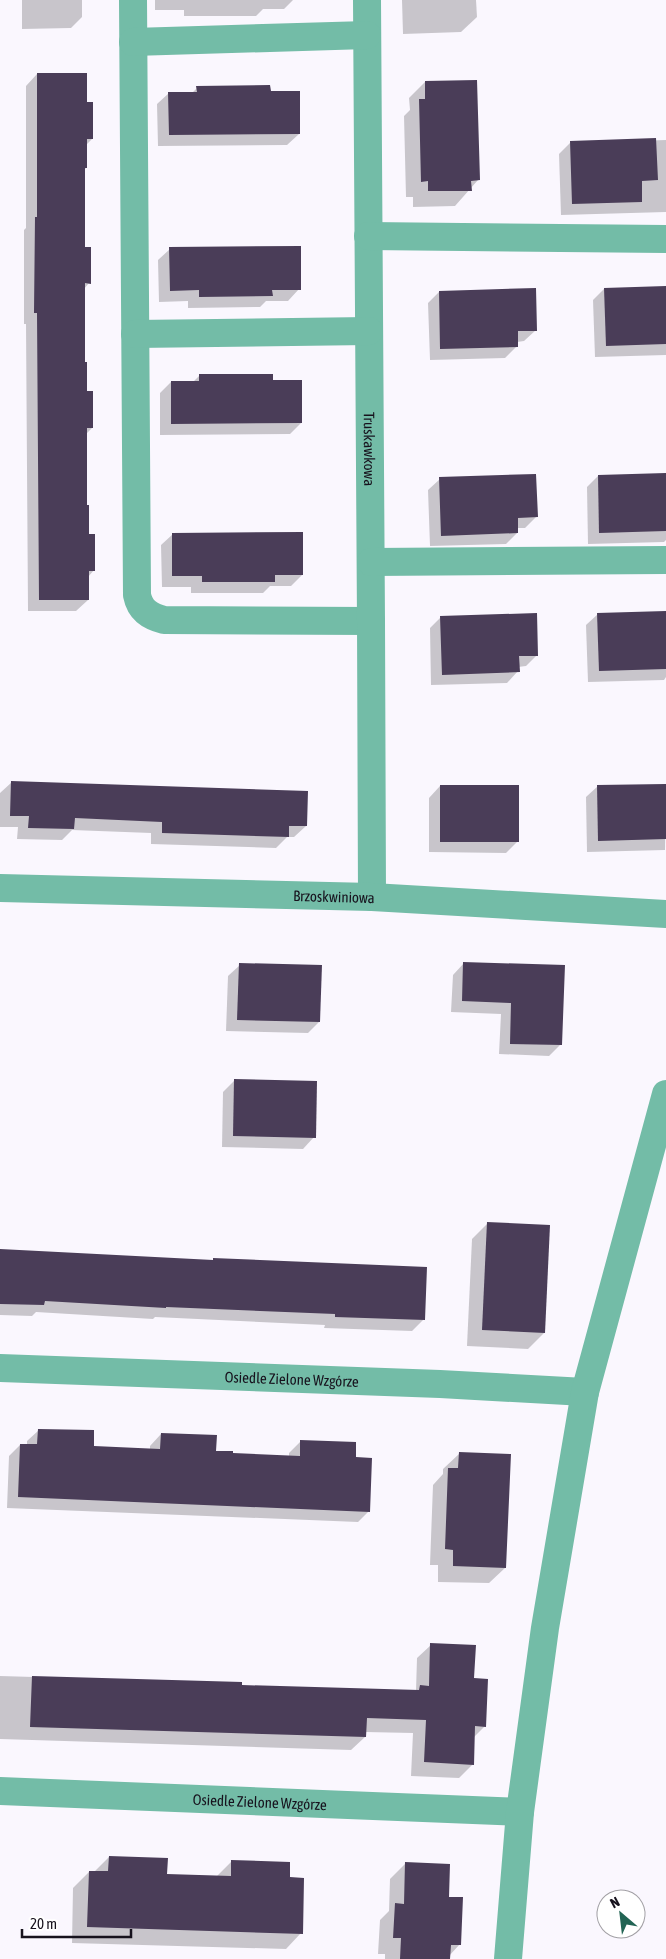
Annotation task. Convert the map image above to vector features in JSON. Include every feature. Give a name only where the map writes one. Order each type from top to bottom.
[{"type":"street","points":[[133,0],[136,595],[139,604],[146,613],[164,620],[372,621]]},
{"type":"street","name":"Truskawkowa","points":[[367,0],[372,621],[372,897]]},
{"type":"street","points":[[133,42],[367,35]]},
{"type":"street","points":[[368,236],[666,240]]},
{"type":"street","points":[[135,334],[369,331]]},
{"type":"street","points":[[371,562],[666,560]]},
{"type":"street","name":"Brzoskwiniowa","points":[[0,888],[372,897],[666,914]]},
{"type":"street","points":[[508,1959],[520,1812],[545,1628],[584,1392],[666,1094]]},
{"type":"street","name":"Osiedle Zielone Wzgórze","points":[[0,1368],[440,1384],[584,1392]]},
{"type":"street","name":"Osiedle Zielone Wzgórze","points":[[0,1791],[520,1812]]},
{"type":"building","points":[[37,73],[87,73],[87,102],[93,102],[93,139],[87,139],[87,168],[85,168],[85,247],[91,247],[91,284],[85,283],[85,362],[87,362],[87,391],[93,391],[93,428],[87,428],[87,505],[89,505],[89,534],[95,534],[95,571],[89,571],[89,600],[39,600],[37,313],[34,313],[35,217],[37,217]]},
{"type":"building","points":[[477,80],[480,180],[471,181],[472,191],[428,191],[428,181],[421,182],[419,99],[425,99],[425,81]]},
{"type":"building","points":[[270,85],[271,91],[300,91],[300,134],[169,135],[168,92],[197,92],[196,86]]},
{"type":"building","points":[[656,138],[658,180],[642,181],[642,202],[572,204],[570,141]]},
{"type":"building","points":[[301,246],[301,290],[272,290],[273,296],[199,297],[199,290],[170,291],[169,247]]},
{"type":"building","points":[[666,286],[666,344],[606,346],[604,288]]},
{"type":"building","points":[[536,288],[537,331],[518,331],[518,347],[440,349],[439,291]]},
{"type":"building","points":[[199,374],[273,374],[273,380],[302,380],[302,423],[171,424],[171,381],[199,381]]},
{"type":"building","points":[[666,473],[666,531],[599,533],[598,475]]},
{"type":"building","points":[[536,474],[538,517],[518,518],[518,533],[441,536],[439,477]]},
{"type":"building","points":[[303,532],[303,575],[275,575],[275,582],[202,582],[202,576],[172,576],[172,533]]},
{"type":"building","points":[[666,611],[666,669],[599,671],[597,613]]},
{"type":"building","points":[[537,613],[538,656],[519,656],[520,672],[442,675],[440,616]]},
{"type":"building","points":[[11,781],[308,791],[307,826],[289,826],[289,837],[162,833],[162,822],[75,818],[74,829],[28,828],[29,816],[10,816]]},
{"type":"building","points":[[666,784],[666,839],[598,841],[597,785]]},
{"type":"building","points":[[440,785],[519,785],[519,842],[440,842]]},
{"type":"building","points":[[463,962],[565,965],[562,1045],[510,1044],[511,1003],[462,1001]]},
{"type":"building","points":[[239,963],[322,965],[320,1022],[237,1020]]},
{"type":"building","points":[[234,1079],[317,1081],[316,1138],[233,1136]]},
{"type":"building","points":[[487,1222],[550,1225],[545,1333],[482,1330]]},
{"type":"building","points":[[0,1249],[213,1260],[213,1258],[427,1267],[425,1320],[45,1301],[44,1305],[0,1304]]},
{"type":"building","points":[[38,1429],[94,1430],[94,1446],[160,1449],[161,1433],[217,1435],[216,1451],[300,1456],[300,1440],[356,1442],[356,1457],[372,1458],[370,1512],[18,1497],[20,1444],[37,1444]]},
{"type":"building","points":[[459,1452],[511,1454],[506,1568],[453,1566],[453,1550],[445,1549],[448,1468],[458,1468]]},
{"type":"building","points":[[430,1643],[476,1645],[474,1678],[488,1679],[486,1727],[475,1726],[474,1765],[424,1762],[426,1720],[367,1718],[366,1737],[30,1727],[32,1676],[242,1682],[242,1685],[419,1690],[420,1685],[429,1686]]},
{"type":"building","points":[[109,1856],[168,1858],[167,1874],[231,1876],[231,1860],[290,1862],[290,1877],[304,1878],[303,1934],[87,1927],[89,1871],[108,1871]]},
{"type":"building","points":[[405,1862],[450,1864],[449,1897],[463,1897],[461,1945],[451,1945],[450,1959],[400,1959],[401,1938],[393,1938],[395,1903],[404,1904]]}]
